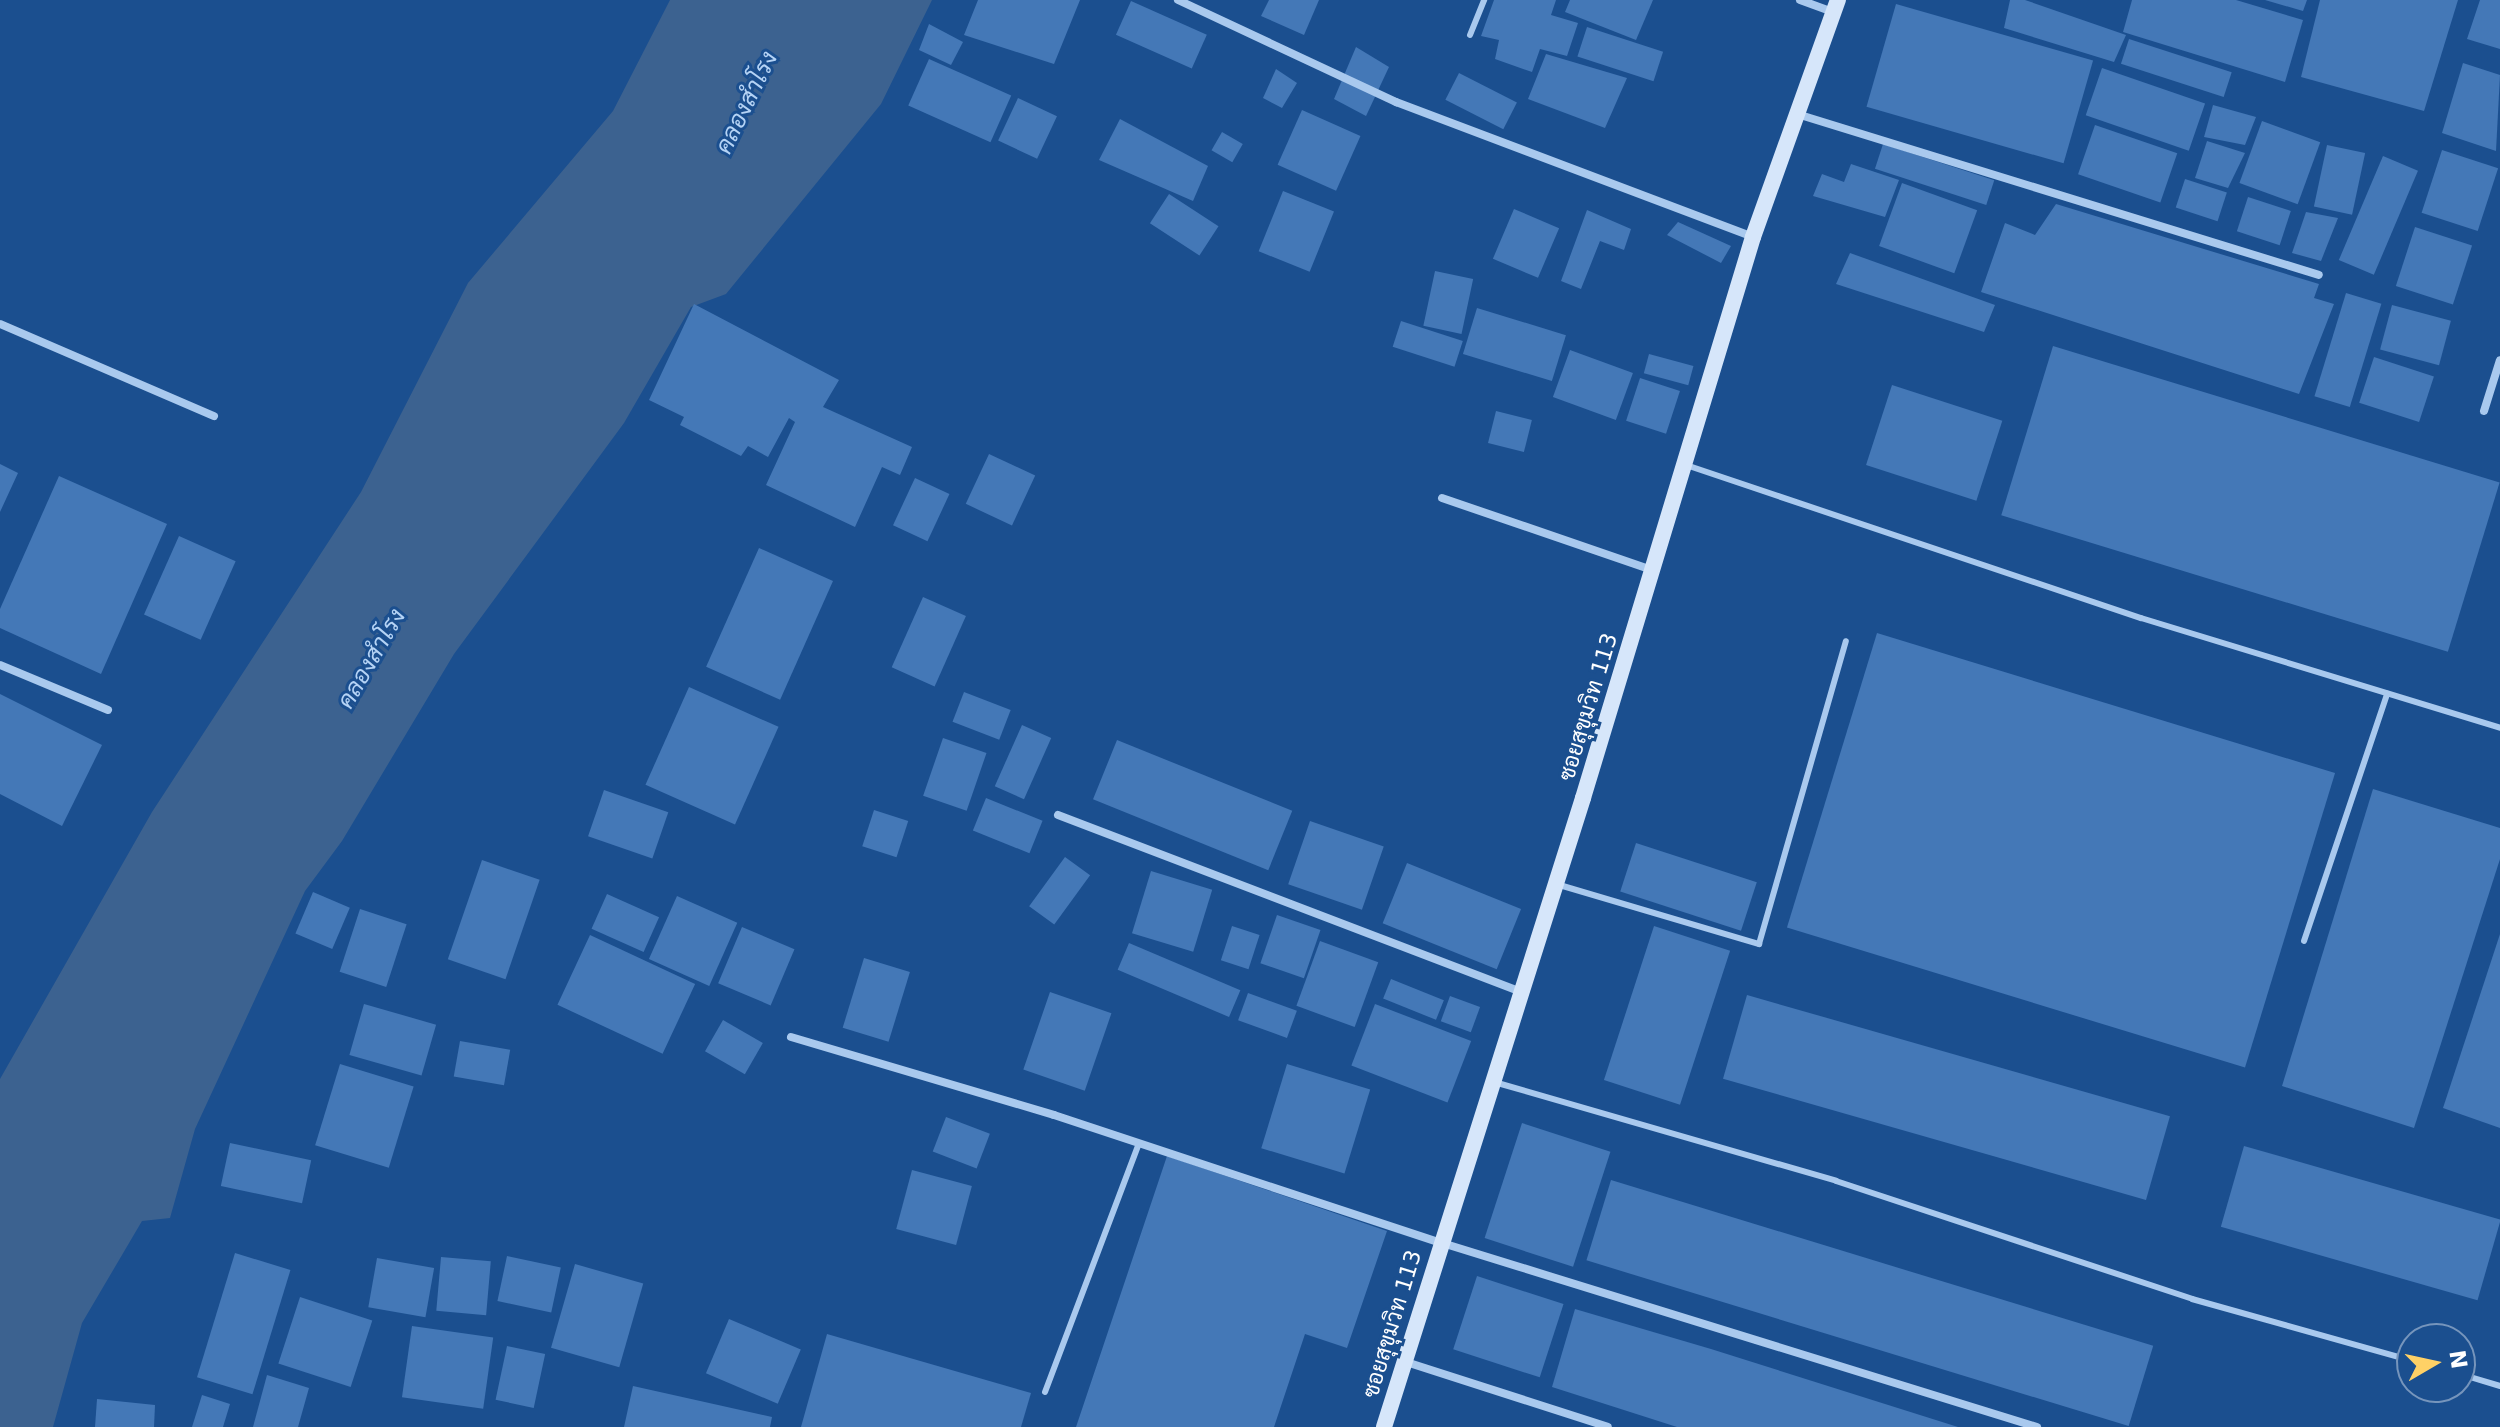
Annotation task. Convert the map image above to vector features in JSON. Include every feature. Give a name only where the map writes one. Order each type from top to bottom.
[{"type":"main road","name":"ซอยสุขุมวิท 113","points":[[1384,1427],[1439,1242],[1494,1082],[1556,884],[1753,237],[1836,6]]},
{"type":"street","points":[[1178,0],[1396,102],[1753,237]]},
{"type":"street","points":[[1800,0],[1836,6]]},
{"type":"street","points":[[1797,114],[2319,275]]},
{"type":"street","points":[[0,324],[214,416]]},
{"type":"street","points":[[2484,411],[2500,360]]},
{"type":"street","points":[[1442,498],[1652,570]]},
{"type":"street","points":[[0,665],[108,710]]},
{"type":"street","points":[[1058,815],[1522,992]]},
{"type":"street","points":[[791,1037],[1139,1143],[1439,1242],[2037,1427]]},
{"type":"street","points":[[1403,1361],[1585,1424],[1608,1427]]},
{"type":"lane","points":[[1470,35],[1484,0]]},
{"type":"lane","points":[[1683,464],[2141,618],[2500,728]]},
{"type":"lane","points":[[1556,884],[1759,944],[1846,641]]},
{"type":"lane","points":[[2304,941],[2387,694]]},
{"type":"lane","points":[[1494,1082],[1836,1181],[2192,1299],[2396,1356]]},
{"type":"lane","points":[[1045,1392],[1139,1143]]},
{"type":"lane","points":[[2476,1379],[2500,1386]]},
{"type":"water","name":"คลองสำโรง","points":[[670,0],[932,0],[881,104],[726,294],[691,307],[624,423],[454,654],[342,841],[305,891],[195,1129],[170,1218],[142,1221],[82,1323],[53,1427],[0,1427],[0,1079],[152,812],[361,492],[468,283],[613,111]]},
{"type":"building","points":[[978,0],[1080,0],[1054,64],[964,35]]},
{"type":"building","points":[[1269,0],[1319,0],[1304,35],[1261,16]]},
{"type":"building","points":[[1494,0],[1556,0],[1551,15],[1578,23],[1567,56],[1540,49],[1532,72],[1495,59],[1499,40],[1481,36]]},
{"type":"building","points":[[1570,0],[1653,0],[1636,40],[1565,12]]},
{"type":"building","points":[[2010,0],[2025,0],[2126,35],[2114,62],[2004,28]]},
{"type":"building","points":[[2132,0],[2236,0],[2303,20],[2285,82],[2123,32]]},
{"type":"building","points":[[2265,0],[2307,0],[2303,11]]},
{"type":"building","points":[[2320,0],[2458,0],[2424,111],[2301,77]]},
{"type":"building","points":[[2480,0],[2500,0],[2500,49],[2467,39]]},
{"type":"building","points":[[1131,1],[1207,35],[1192,69],[1116,35]]},
{"type":"building","points":[[1896,4],[2093,61],[2064,163],[1867,107]]},
{"type":"building","points":[[929,24],[963,42],[951,65],[919,50]]},
{"type":"building","points":[[1587,27],[1663,52],[1654,81],[1577,56]]},
{"type":"building","points":[[2129,39],[2232,72],[2224,97],[2121,64]]},
{"type":"building","points":[[1356,47],[1389,67],[1366,116],[1334,99]]},
{"type":"building","points":[[1546,54],[1627,78],[1605,128],[1528,99]]},
{"type":"building","points":[[929,59],[1011,96],[990,142],[908,106]]},
{"type":"building","points":[[2463,63],[2500,75],[2496,151],[2442,133]]},
{"type":"building","points":[[2102,68],[2205,103],[2189,151],[2086,115]]},
{"type":"building","points":[[1276,69],[1297,83],[1282,108],[1263,98]]},
{"type":"building","points":[[1459,73],[1517,103],[1503,129],[1445,100]]},
{"type":"building","points":[[1018,98],[1057,116],[1037,159],[998,141]]},
{"type":"building","points":[[2213,105],[2256,117],[2245,145],[2204,137]]},
{"type":"building","points":[[1302,110],[1360,136],[1336,191],[1278,165]]},
{"type":"building","points":[[1120,119],[1208,166],[1193,201],[1099,160]]},
{"type":"building","points":[[2262,121],[2320,142],[2298,204],[2239,183]]},
{"type":"building","points":[[2095,125],[2177,153],[2160,202],[2078,174]]},
{"type":"building","points":[[1222,132],[1243,144],[1232,162],[1212,150]]},
{"type":"building","points":[[2207,141],[2245,153],[2228,188],[2195,178]]},
{"type":"building","points":[[1883,144],[1994,180],[1986,205],[1875,169]]},
{"type":"building","points":[[2327,145],[2365,153],[2352,215],[2314,207]]},
{"type":"building","points":[[2442,150],[2498,168],[2478,231],[2422,213]]},
{"type":"building","points":[[2383,156],[2418,171],[2374,275],[2339,260]]},
{"type":"building","points":[[1851,164],[1899,180],[1885,217],[1813,196],[1822,174],[1844,182]]},
{"type":"building","points":[[2185,179],[2227,193],[2218,221],[2176,208]]},
{"type":"building","points":[[1902,183],[1977,210],[1954,273],[1879,246]]},
{"type":"building","points":[[1283,191],[1334,212],[1310,272],[1259,251]]},
{"type":"building","points":[[1169,194],[1218,226],[1199,255],[1150,223]]},
{"type":"building","points":[[2248,197],[2291,211],[2280,245],[2237,231]]},
{"type":"building","points":[[2056,204],[2319,284],[2314,298],[2334,304],[2299,394],[1981,292],[2005,223],[2035,235]]},
{"type":"building","points":[[1514,209],[1559,228],[1538,278],[1493,259]]},
{"type":"building","points":[[1587,210],[1631,229],[1624,250],[1600,241],[1581,289],[1561,281]]},
{"type":"building","points":[[2306,212],[2338,218],[2321,261],[2292,253]]},
{"type":"building","points":[[1678,222],[1731,246],[1721,263],[1667,235]]},
{"type":"building","points":[[2415,227],[2472,246],[2453,305],[2396,286]]},
{"type":"building","points":[[1850,253],[1995,305],[1984,332],[1836,284]]},
{"type":"building","points":[[1435,271],[1473,279],[1462,334],[1423,326]]},
{"type":"building","points":[[2346,293],[2381,304],[2350,407],[2314,396]]},
{"type":"building","points":[[694,304],[839,380],[823,407],[912,447],[900,475],[882,467],[855,527],[766,485],[795,422],[789,418],[768,457],[748,446],[741,456],[680,425],[684,417],[649,400]]},
{"type":"building","points":[[2392,305],[2451,321],[2439,365],[2380,349]]},
{"type":"building","points":[[1477,308],[1566,335],[1552,381],[1463,354]]},
{"type":"building","points":[[1401,321],[1463,341],[1454,367],[1393,347]]},
{"type":"building","points":[[2053,346],[2500,483],[2448,652],[2001,515]]},
{"type":"building","points":[[1570,350],[1633,373],[1616,420],[1553,397]]},
{"type":"building","points":[[1649,354],[1693,366],[1688,385],[1644,373]]},
{"type":"building","points":[[2374,357],[2434,376],[2419,422],[2359,403]]},
{"type":"building","points":[[1640,378],[1680,391],[1666,434],[1626,421]]},
{"type":"building","points":[[1892,385],[2002,421],[1976,501],[1866,465]]},
{"type":"building","points":[[1496,411],[1532,420],[1524,452],[1488,443]]},
{"type":"building","points":[[989,454],[1035,476],[1012,525],[966,504]]},
{"type":"building","points":[[0,464],[18,473],[0,512]]},
{"type":"building","points":[[59,476],[167,524],[101,674],[0,628],[0,609]]},
{"type":"building","points":[[915,478],[949,494],[927,541],[893,525]]},
{"type":"building","points":[[179,536],[236,561],[201,640],[144,615]]},
{"type":"building","points":[[759,548],[833,581],[780,700],[706,667]]},
{"type":"building","points":[[923,597],[966,616],[935,686],[892,667]]},
{"type":"building","points":[[1877,633],[2335,773],[2245,1068],[1787,928]]},
{"type":"building","points":[[689,687],[779,727],[735,825],[645,785]]},
{"type":"building","points":[[964,692],[1011,710],[999,740],[953,722]]},
{"type":"building","points":[[0,694],[102,745],[62,826],[0,794]]},
{"type":"building","points":[[1022,725],[1051,738],[1024,799],[995,786]]},
{"type":"building","points":[[943,738],[986,753],[967,811],[923,796]]},
{"type":"building","points":[[1117,740],[1292,811],[1268,870],[1093,799]]},
{"type":"building","points":[[2373,789],[2500,828],[2500,859],[2414,1128],[2282,1086]]},
{"type":"building","points":[[604,790],[668,812],[652,858],[588,836]]},
{"type":"building","points":[[986,798],[1043,821],[1029,853],[973,830]]},
{"type":"building","points":[[874,810],[908,821],[896,857],[862,846]]},
{"type":"building","points":[[1310,821],[1384,846],[1362,910],[1288,884]]},
{"type":"building","points":[[1636,843],[1757,882],[1741,931],[1620,892]]},
{"type":"building","points":[[1065,857],[1090,875],[1054,925],[1029,906]]},
{"type":"building","points":[[482,860],[540,880],[505,979],[448,959]]},
{"type":"building","points":[[1407,863],[1521,909],[1497,969],[1383,923]]},
{"type":"building","points":[[1151,871],[1212,890],[1193,952],[1132,933]]},
{"type":"building","points":[[313,892],[350,908],[332,949],[295,933]]},
{"type":"building","points":[[607,894],[659,917],[644,952],[592,929]]},
{"type":"building","points":[[677,896],[737,923],[709,986],[649,959]]},
{"type":"building","points":[[360,909],[407,924],[386,987],[340,972]]},
{"type":"building","points":[[1277,915],[1320,930],[1304,978],[1260,963]]},
{"type":"building","points":[[1232,926],[1260,935],[1248,969],[1221,960]]},
{"type":"building","points":[[1654,926],[1730,951],[1680,1105],[1604,1080]]},
{"type":"building","points":[[742,927],[794,949],[771,1005],[718,983]]},
{"type":"building","points":[[2500,934],[2500,1128],[2443,1108]]},
{"type":"building","points":[[590,935],[695,984],[663,1054],[557,1005]]},
{"type":"building","points":[[1320,941],[1378,962],[1355,1027],[1296,1006]]},
{"type":"building","points":[[1129,943],[1240,990],[1229,1017],[1118,970]]},
{"type":"building","points":[[864,958],[910,972],[889,1042],[843,1028]]},
{"type":"building","points":[[1391,979],[1444,1000],[1436,1020],[1383,998]]},
{"type":"building","points":[[1050,992],[1111,1013],[1085,1091],[1023,1070]]},
{"type":"building","points":[[1248,993],[1297,1011],[1287,1038],[1238,1020]]},
{"type":"building","points":[[1747,995],[2170,1116],[2146,1200],[1723,1079]]},
{"type":"building","points":[[1450,996],[1480,1007],[1471,1032],[1441,1021]]},
{"type":"building","points":[[364,1004],[436,1025],[421,1076],[349,1055]]},
{"type":"building","points":[[1375,1004],[1471,1041],[1448,1103],[1351,1066]]},
{"type":"building","points":[[723,1020],[763,1043],[745,1074],[705,1051]]},
{"type":"building","points":[[460,1041],[510,1050],[504,1085],[454,1076]]},
{"type":"building","points":[[340,1064],[414,1087],[389,1168],[315,1145]]},
{"type":"building","points":[[1287,1064],[1370,1089],[1344,1174],[1261,1148]]},
{"type":"building","points":[[946,1117],[990,1134],[977,1168],[933,1152]]},
{"type":"building","points":[[1522,1123],[1610,1152],[1573,1267],[1485,1238]]},
{"type":"building","points":[[230,1143],[311,1160],[302,1203],[221,1186]]},
{"type":"building","points":[[2244,1146],[2500,1219],[2478,1300],[2221,1227]]},
{"type":"building","points":[[1167,1156],[1387,1231],[1347,1348],[1305,1334],[1274,1427],[1076,1427]]},
{"type":"building","points":[[912,1170],[972,1186],[956,1245],[896,1229]]},
{"type":"building","points":[[1611,1180],[2153,1346],[2129,1426],[1586,1260]]},
{"type":"building","points":[[235,1253],[290,1270],[252,1394],[197,1377]]},
{"type":"building","points":[[507,1256],[561,1267],[551,1312],[497,1301]]},
{"type":"building","points":[[441,1257],[491,1261],[486,1315],[436,1311]]},
{"type":"building","points":[[377,1258],[434,1268],[425,1317],[368,1307]]},
{"type":"building","points":[[575,1264],[643,1284],[619,1367],[551,1348]]},
{"type":"building","points":[[1477,1276],[1564,1304],[1540,1377],[1453,1349]]},
{"type":"building","points":[[300,1297],[372,1320],[351,1387],[278,1364]]},
{"type":"building","points":[[1575,1309],[1958,1427],[1677,1427],[1552,1387]]},
{"type":"building","points":[[729,1319],[801,1349],[778,1404],[706,1373]]},
{"type":"building","points":[[412,1326],[493,1337],[483,1409],[402,1397]]},
{"type":"building","points":[[827,1334],[1031,1393],[1021,1427],[801,1427]]},
{"type":"building","points":[[507,1346],[545,1354],[534,1408],[496,1400]]},
{"type":"building","points":[[267,1375],[309,1388],[298,1427],[253,1427]]},
{"type":"building","points":[[633,1386],[772,1417],[770,1427],[624,1427]]},
{"type":"building","points":[[202,1395],[230,1404],[223,1427],[192,1427]]},
{"type":"building","points":[[97,1399],[155,1405],[154,1427],[95,1427]]}]
